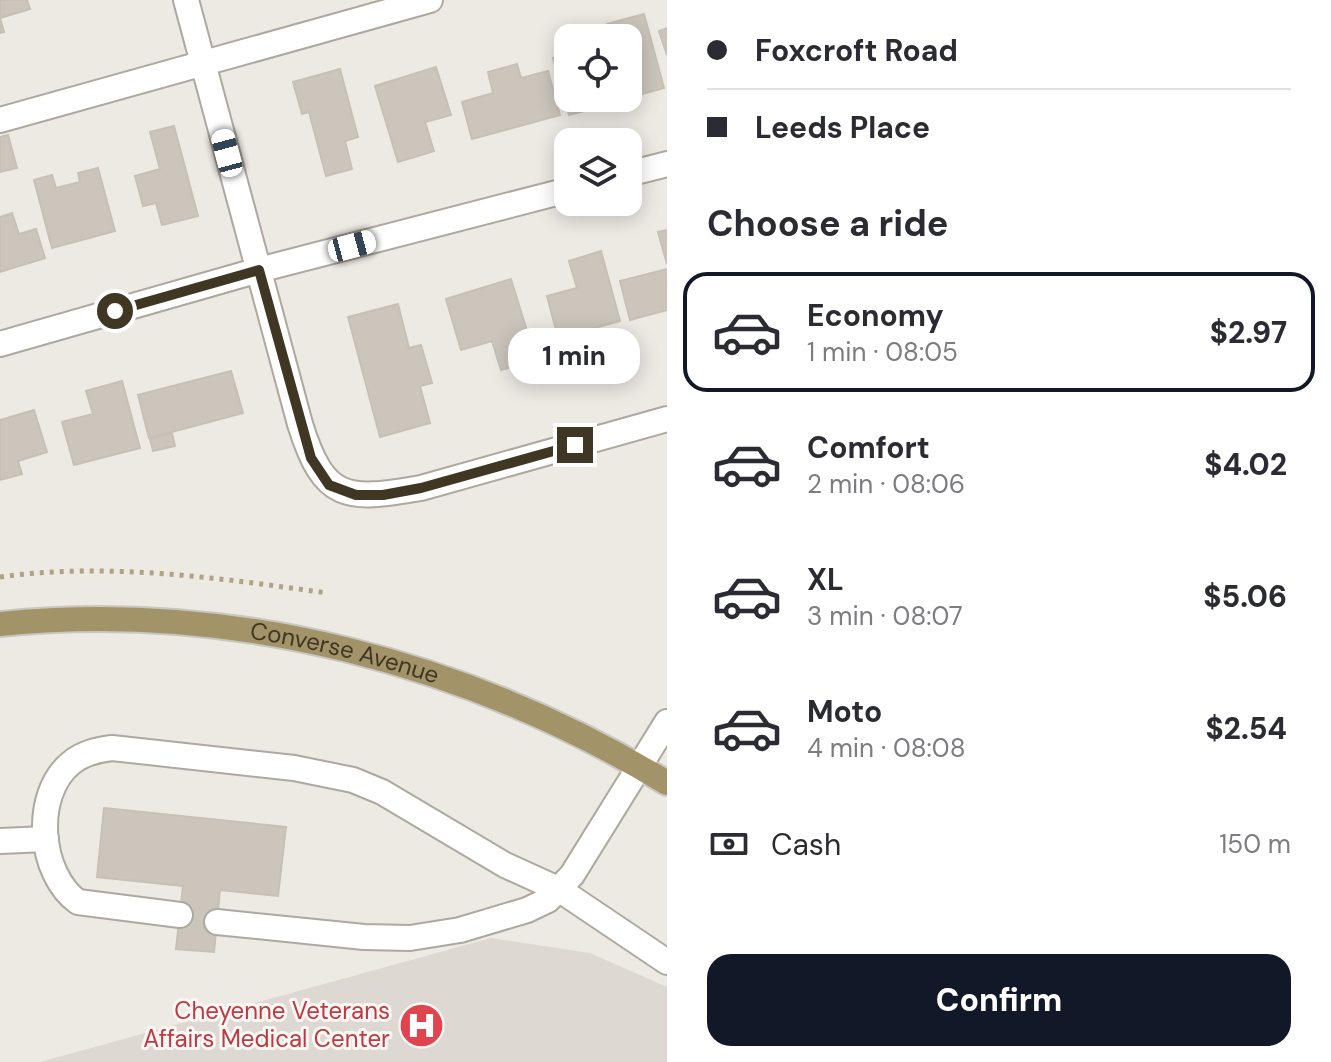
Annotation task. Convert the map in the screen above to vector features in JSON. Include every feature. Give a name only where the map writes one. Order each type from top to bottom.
[{"type":"main road","name":"Converse Avenue","points":[[0,624],[72,620],[183,621],[335,646],[446,677],[526,710],[667,783]]},
{"type":"street","points":[[186,0],[311,458],[329,485],[356,495],[383,495],[421,488],[667,419]]},
{"type":"street","points":[[0,120],[430,0]]},
{"type":"street","points":[[642,170],[667,164]]},
{"type":"street","points":[[0,344],[259,270],[554,194]]},
{"type":"street","points":[[217,922],[364,937],[410,938],[460,930],[516,914],[548,900],[560,890],[585,857],[667,722]]},
{"type":"street","points":[[180,915],[78,902],[66,893],[50,860],[46,839],[50,794],[69,763],[83,754],[112,748],[294,768],[353,780],[382,792],[505,865],[560,890],[667,962]]},
{"type":"street","points":[[0,841],[46,839]]},
{"type":"path","points":[[0,577],[45,571],[137,571],[327,593]]},
{"type":"shaded area","name":"Cheyenne Veterans Affairs Medical Center","points":[[491,938],[590,953],[667,987],[667,1062],[40,1062]]},
{"type":"building","points":[[0,0],[27,0],[30,9],[0,18]]},
{"type":"building","points":[[644,14],[664,88],[642,94],[642,24],[607,24]]},
{"type":"building","points":[[667,28],[667,55],[659,31]]},
{"type":"building","points":[[517,64],[521,78],[548,71],[554,93],[554,112],[560,115],[472,139],[462,102],[493,93],[488,72]]},
{"type":"building","points":[[436,67],[451,115],[425,122],[434,151],[398,162],[375,86]]},
{"type":"building","points":[[340,69],[358,137],[345,141],[352,169],[326,176],[309,112],[302,114],[293,82]]},
{"type":"building","points":[[174,126],[198,216],[162,225],[156,203],[143,206],[135,176],[160,169],[150,132]]},
{"type":"building","points":[[8,135],[17,168],[0,172],[0,137]]},
{"type":"building","points":[[98,168],[115,231],[52,248],[34,180],[52,175],[56,188],[80,182],[78,173]]},
{"type":"building","points":[[12,213],[19,234],[36,229],[45,258],[0,272],[0,217]]},
{"type":"building","points":[[667,230],[667,264],[658,232]]},
{"type":"building","points":[[601,251],[620,321],[558,338],[547,296],[577,288],[569,261]]},
{"type":"building","points":[[667,269],[667,310],[630,320],[620,281]]},
{"type":"building","points":[[511,279],[536,360],[501,370],[492,341],[461,350],[446,299]]},
{"type":"building","points":[[398,304],[409,348],[421,345],[432,383],[420,386],[430,423],[380,437],[348,317]]},
{"type":"building","points":[[231,371],[243,413],[149,438],[138,395]]},
{"type":"building","points":[[122,381],[140,448],[74,465],[62,422],[93,414],[86,391]]},
{"type":"building","points":[[34,410],[47,452],[18,461],[22,474],[0,480],[0,420]]},
{"type":"building","points":[[172,433],[175,446],[153,451],[150,439]]},
{"type":"building","points":[[104,808],[286,827],[278,896],[220,890],[214,952],[176,949],[183,886],[97,877]]},
{"type":"place","name":"Cheyenne Veterans Affairs Medical Center","points":[[421,1025]]},
{"type":"route","points":[[115,311],[259,270],[311,458],[329,485],[356,495],[383,495],[421,488],[575,445]]}]
